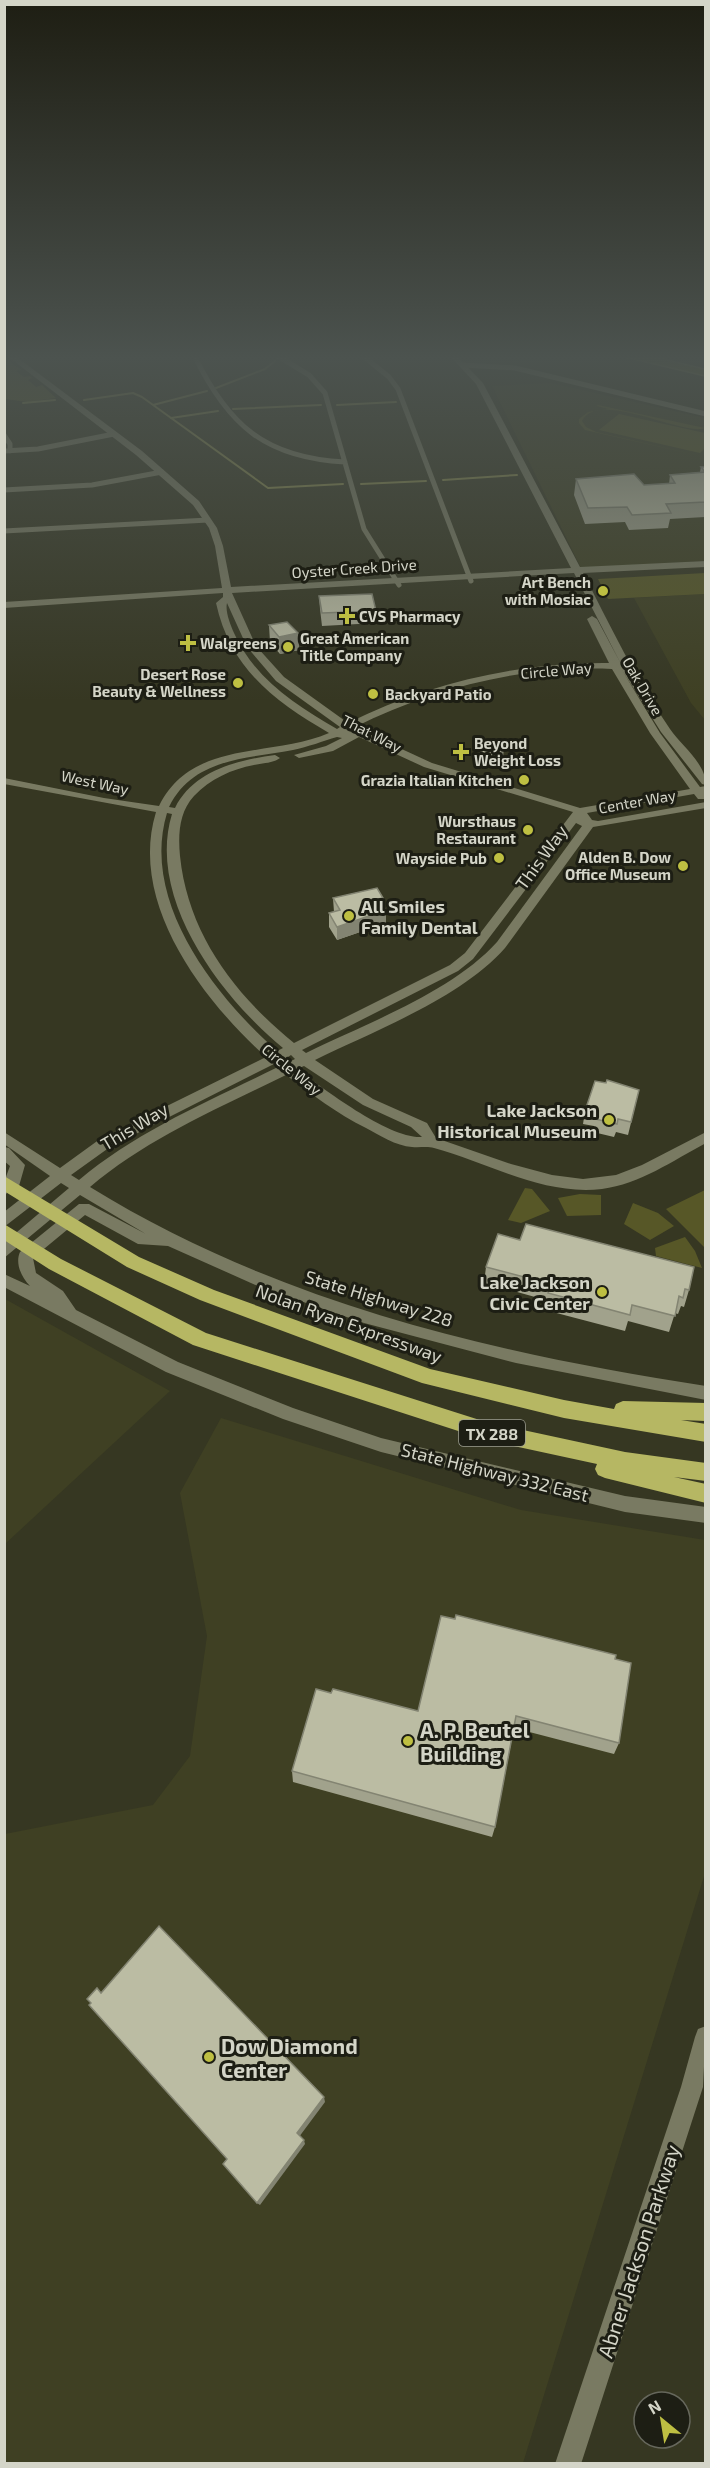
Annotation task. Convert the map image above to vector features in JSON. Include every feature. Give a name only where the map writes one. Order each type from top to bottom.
[{"type":"highway","name":"Nolan Ryan Expressway","points":[[4,1182],[133,1262],[207,1295],[429,1377],[564,1408],[705,1433]]},
{"type":"highway","name":"TX 288","points":[[4,1231],[54,1264],[200,1339],[486,1431],[625,1461],[705,1472]]},
{"type":"highway","points":[[564,1408],[705,1412]]},
{"type":"highway","points":[[486,1431],[591,1465],[705,1494]]},
{"type":"street","points":[[347,470],[369,541],[398,582]]},
{"type":"street","points":[[429,470],[470,578]]},
{"type":"street","name":"Oak Drive","points":[[524,470],[577,574],[585,582],[628,668],[665,730],[705,782]]},
{"type":"street","points":[[4,490],[92,484],[162,472]]},
{"type":"street","name":"That Way","points":[[162,472],[186,494],[208,520],[219,546],[227,595],[233,603],[245,636],[262,661],[280,679],[348,733]]},
{"type":"street","points":[[4,531],[208,520]]},
{"type":"street","points":[[528,574],[551,567],[560,560],[564,549]]},
{"type":"street","name":"Oyster Creek Drive","points":[[4,611],[398,582],[528,574],[577,574],[705,564]]},
{"type":"street","name":"Oyster Creek Drive","points":[[470,578],[705,570]]},
{"type":"street","name":"Oak Drive","points":[[577,574],[574,583],[615,668],[662,749],[701,790],[705,804]]},
{"type":"street","name":"Oyster Creek Drive","points":[[4,605],[227,595]]},
{"type":"street","name":"That Way","points":[[227,595],[221,603],[223,619],[231,642],[265,683],[303,712],[428,765],[577,816]]},
{"type":"street","points":[[231,642],[245,636]]},
{"type":"street","name":"Circle Way","points":[[628,668],[483,685],[417,705],[348,733],[314,742],[254,750],[216,762],[193,774],[175,788],[161,814],[155,839],[161,893],[177,940],[217,1000],[287,1067],[335,1102],[409,1143],[431,1142],[513,1170],[584,1184],[633,1177],[705,1137]]},
{"type":"street","name":"Circle Way","points":[[348,733],[322,751],[259,760],[221,772],[192,792],[178,815],[172,836],[178,885],[196,937],[236,995],[303,1059],[370,1102],[424,1128],[431,1142]]},
{"type":"street","name":"West Way","points":[[4,782],[12,788],[119,813],[178,815]]},
{"type":"street","name":"Center Way","points":[[577,816],[701,790]]},
{"type":"street","name":"Center Way","points":[[589,824],[705,804]]},
{"type":"street","name":"This Way","points":[[4,1221],[78,1161],[127,1130],[434,979],[469,956],[577,816],[589,824],[501,945],[482,965],[453,986],[157,1133],[111,1161],[4,1252]]},
{"type":"street","name":"State Highway 228","points":[[4,1137],[79,1188],[171,1240],[327,1305],[462,1344],[668,1388],[705,1392]]},
{"type":"street","points":[[4,1152],[18,1166],[14,1182],[4,1190]]},
{"type":"street","points":[[70,1316],[65,1303],[34,1283],[25,1270],[25,1256],[84,1208],[143,1240],[171,1240]]},
{"type":"street","points":[[4,1280],[70,1316]]},
{"type":"street","name":"State Highway 332 East","points":[[70,1316],[198,1379],[289,1414],[381,1445],[625,1504],[705,1515]]},
{"type":"street","name":"Abner Jackson Parkway","points":[[568,2463],[692,2086],[705,2037]]},
{"type":"shaded area","points":[[533,470],[705,470],[705,561],[581,568]]},
{"type":"shaded area","points":[[705,573],[705,594],[608,599],[598,579]]},
{"type":"shaded area","points":[[706,594],[705,720],[691,703],[634,598]]},
{"type":"shaded area","points":[[525,1188],[532,1189],[550,1211],[521,1223],[508,1220]]},
{"type":"shaded area","points":[[705,1190],[706,1246],[704,1247],[666,1209]]},
{"type":"shaded area","points":[[580,1194],[601,1195],[601,1215],[567,1216],[558,1198]]},
{"type":"shaded area","points":[[633,1203],[658,1213],[674,1226],[650,1240],[624,1224]]},
{"type":"shaded area","points":[[685,1237],[695,1251],[702,1268],[656,1256],[655,1248]]},
{"type":"shaded area","points":[[5,1299],[170,1391],[5,1544]]},
{"type":"shaded area","points":[[221,1418],[521,1510],[705,1540],[705,1873],[523,2463],[5,2464],[5,1834],[153,1805],[190,1756],[207,1636],[180,1493]]},
{"type":"building","points":[[705,472],[705,502],[666,504],[671,513],[632,515],[627,507],[588,508],[576,479],[634,474],[644,485],[675,483],[670,475]]},
{"type":"building","points":[[372,594],[376,611],[322,613],[319,596]]},
{"type":"building","points":[[287,622],[298,633],[279,637],[269,625]]},
{"type":"building","points":[[488,744],[504,749],[495,758],[480,753]]},
{"type":"building","points":[[377,888],[383,898],[378,899],[386,910],[337,927],[329,913],[340,910],[333,898]]},
{"type":"building","name":"Lake Jackson Historical Museum","points":[[607,1080],[639,1090],[631,1122],[618,1119],[617,1124],[595,1119],[597,1113],[585,1111],[595,1081],[606,1083]]},
{"type":"building","name":"Lake Jackson Civic Center","points":[[526,1224],[694,1267],[689,1290],[685,1289],[683,1298],[679,1296],[675,1316],[632,1305],[630,1315],[548,1293],[551,1284],[486,1267],[498,1234],[520,1240]]},
{"type":"building","name":"A. P. Beutel Building","points":[[456,1615],[616,1655],[615,1659],[631,1663],[619,1743],[516,1716],[495,1827],[292,1771],[316,1689],[331,1693],[333,1689],[418,1711],[441,1616],[455,1619]]},
{"type":"building","name":"Dow Diamond Center","points":[[159,1926],[324,2097],[297,2133],[304,2140],[257,2203],[223,2164],[227,2159],[89,2005],[91,2003],[87,1999],[97,1988],[101,1993]]},
{"type":"waterway","points":[[243,470],[268,488],[343,484]]},
{"type":"waterway","points":[[443,480],[517,475]]},
{"type":"waterway","points":[[361,484],[426,481]]},
{"type":"place","name":"Art Bench with Mosiac","points":[[603,591]]},
{"type":"place","name":"CVS Pharmacy","points":[[347,616]]},
{"type":"place","name":"Walgreens","points":[[188,643]]},
{"type":"place","name":"Great American Title Company","points":[[288,647]]},
{"type":"place","name":"Desert Rose Beauty & Wellness","points":[[238,683]]},
{"type":"place","name":"Backyard Patio","points":[[373,694]]},
{"type":"place","name":"Beyond Weight Loss","points":[[461,752]]},
{"type":"place","name":"Grazia Italian Kitchen","points":[[524,780]]},
{"type":"place","name":"Wursthaus Restaurant","points":[[528,830]]},
{"type":"place","name":"Wayside Pub","points":[[499,858]]},
{"type":"place","name":"Alden B. Dow Office Museum","points":[[683,866]]},
{"type":"place","name":"All Smiles Family Dental","points":[[349,916]]},
{"type":"place","name":"Lake Jackson Historical Museum","points":[[609,1120]]},
{"type":"place","name":"Lake Jackson Civic Center","points":[[602,1292]]},
{"type":"place","name":"A. P. Beutel Building","points":[[408,1741]]},
{"type":"place","name":"Dow Diamond Center","points":[[209,2057]]}]
